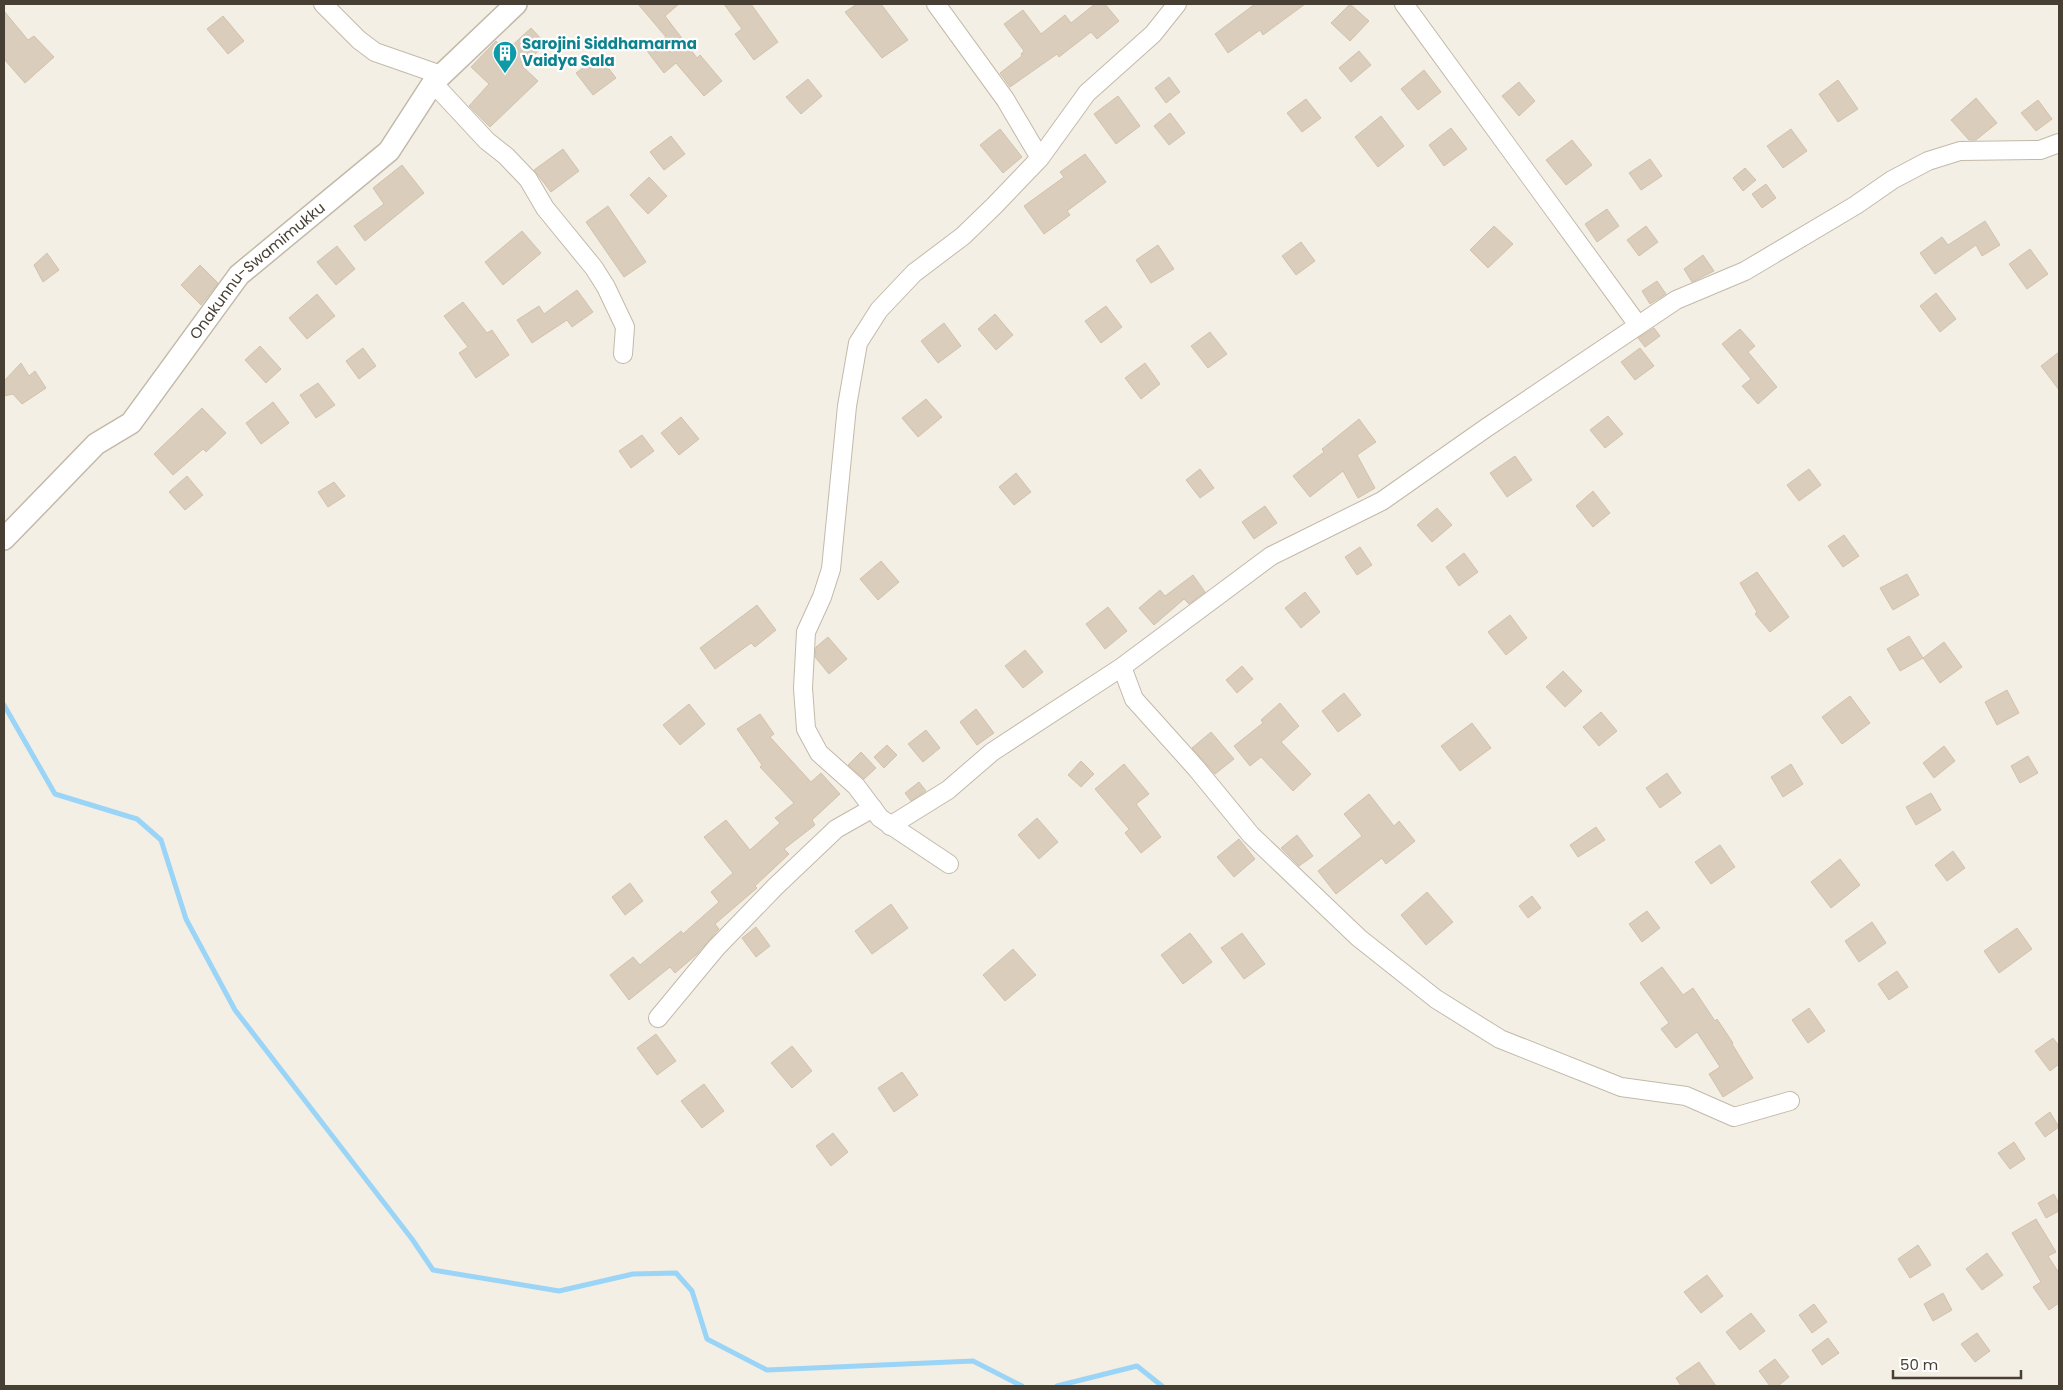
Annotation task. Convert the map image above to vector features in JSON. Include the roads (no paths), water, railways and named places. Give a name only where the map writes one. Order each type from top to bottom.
[{"type":"street","points":[[323,4],[346,28],[375,52],[437,79],[487,141],[506,156],[528,179],[545,208],[594,268],[606,287],[625,327],[623,354]]},
{"type":"street","name":"Onakunnu-Swamimukku","points":[[4,539],[96,444],[131,423],[239,275],[389,151],[437,79],[516,4]]},
{"type":"street","points":[[936,4],[1005,99],[1040,158]]},
{"type":"street","points":[[949,864],[890,826],[856,786],[819,753],[806,729],[803,688],[806,632],[822,597],[831,570],[846,414],[858,343],[879,310],[914,273],[963,236],[1040,158],[1086,93],[1152,34],[1177,4]]},
{"type":"street","points":[[1404,4],[1638,325]]},
{"type":"street","points":[[890,826],[948,790],[992,752],[1122,667],[1271,556],[1382,502],[1486,428],[1676,300],[1745,271],[1856,205],[1892,180],[1928,161],[1960,151],[2040,150],[2059,143]]},
{"type":"street","points":[[1122,667],[1134,699],[1196,768],[1252,835],[1359,938],[1436,999],[1500,1039],[1621,1088],[1686,1096],[1734,1117],[1790,1101]]},
{"type":"street","points":[[658,1018],[716,948],[775,887],[836,829],[873,808]]},
{"type":"waterway","points":[[4,705],[55,794],[137,819],[161,840],[186,919],[235,1010],[412,1239],[433,1270],[559,1291],[633,1274],[676,1273],[692,1291],[707,1339],[767,1370],[973,1361],[1022,1386]]},
{"type":"waterway","points":[[1057,1386],[1137,1366],[1162,1386]]},
{"type":"place","name":"Sarojini Siddhamarma Vaidya Sala","points":[[505,74]]}]
